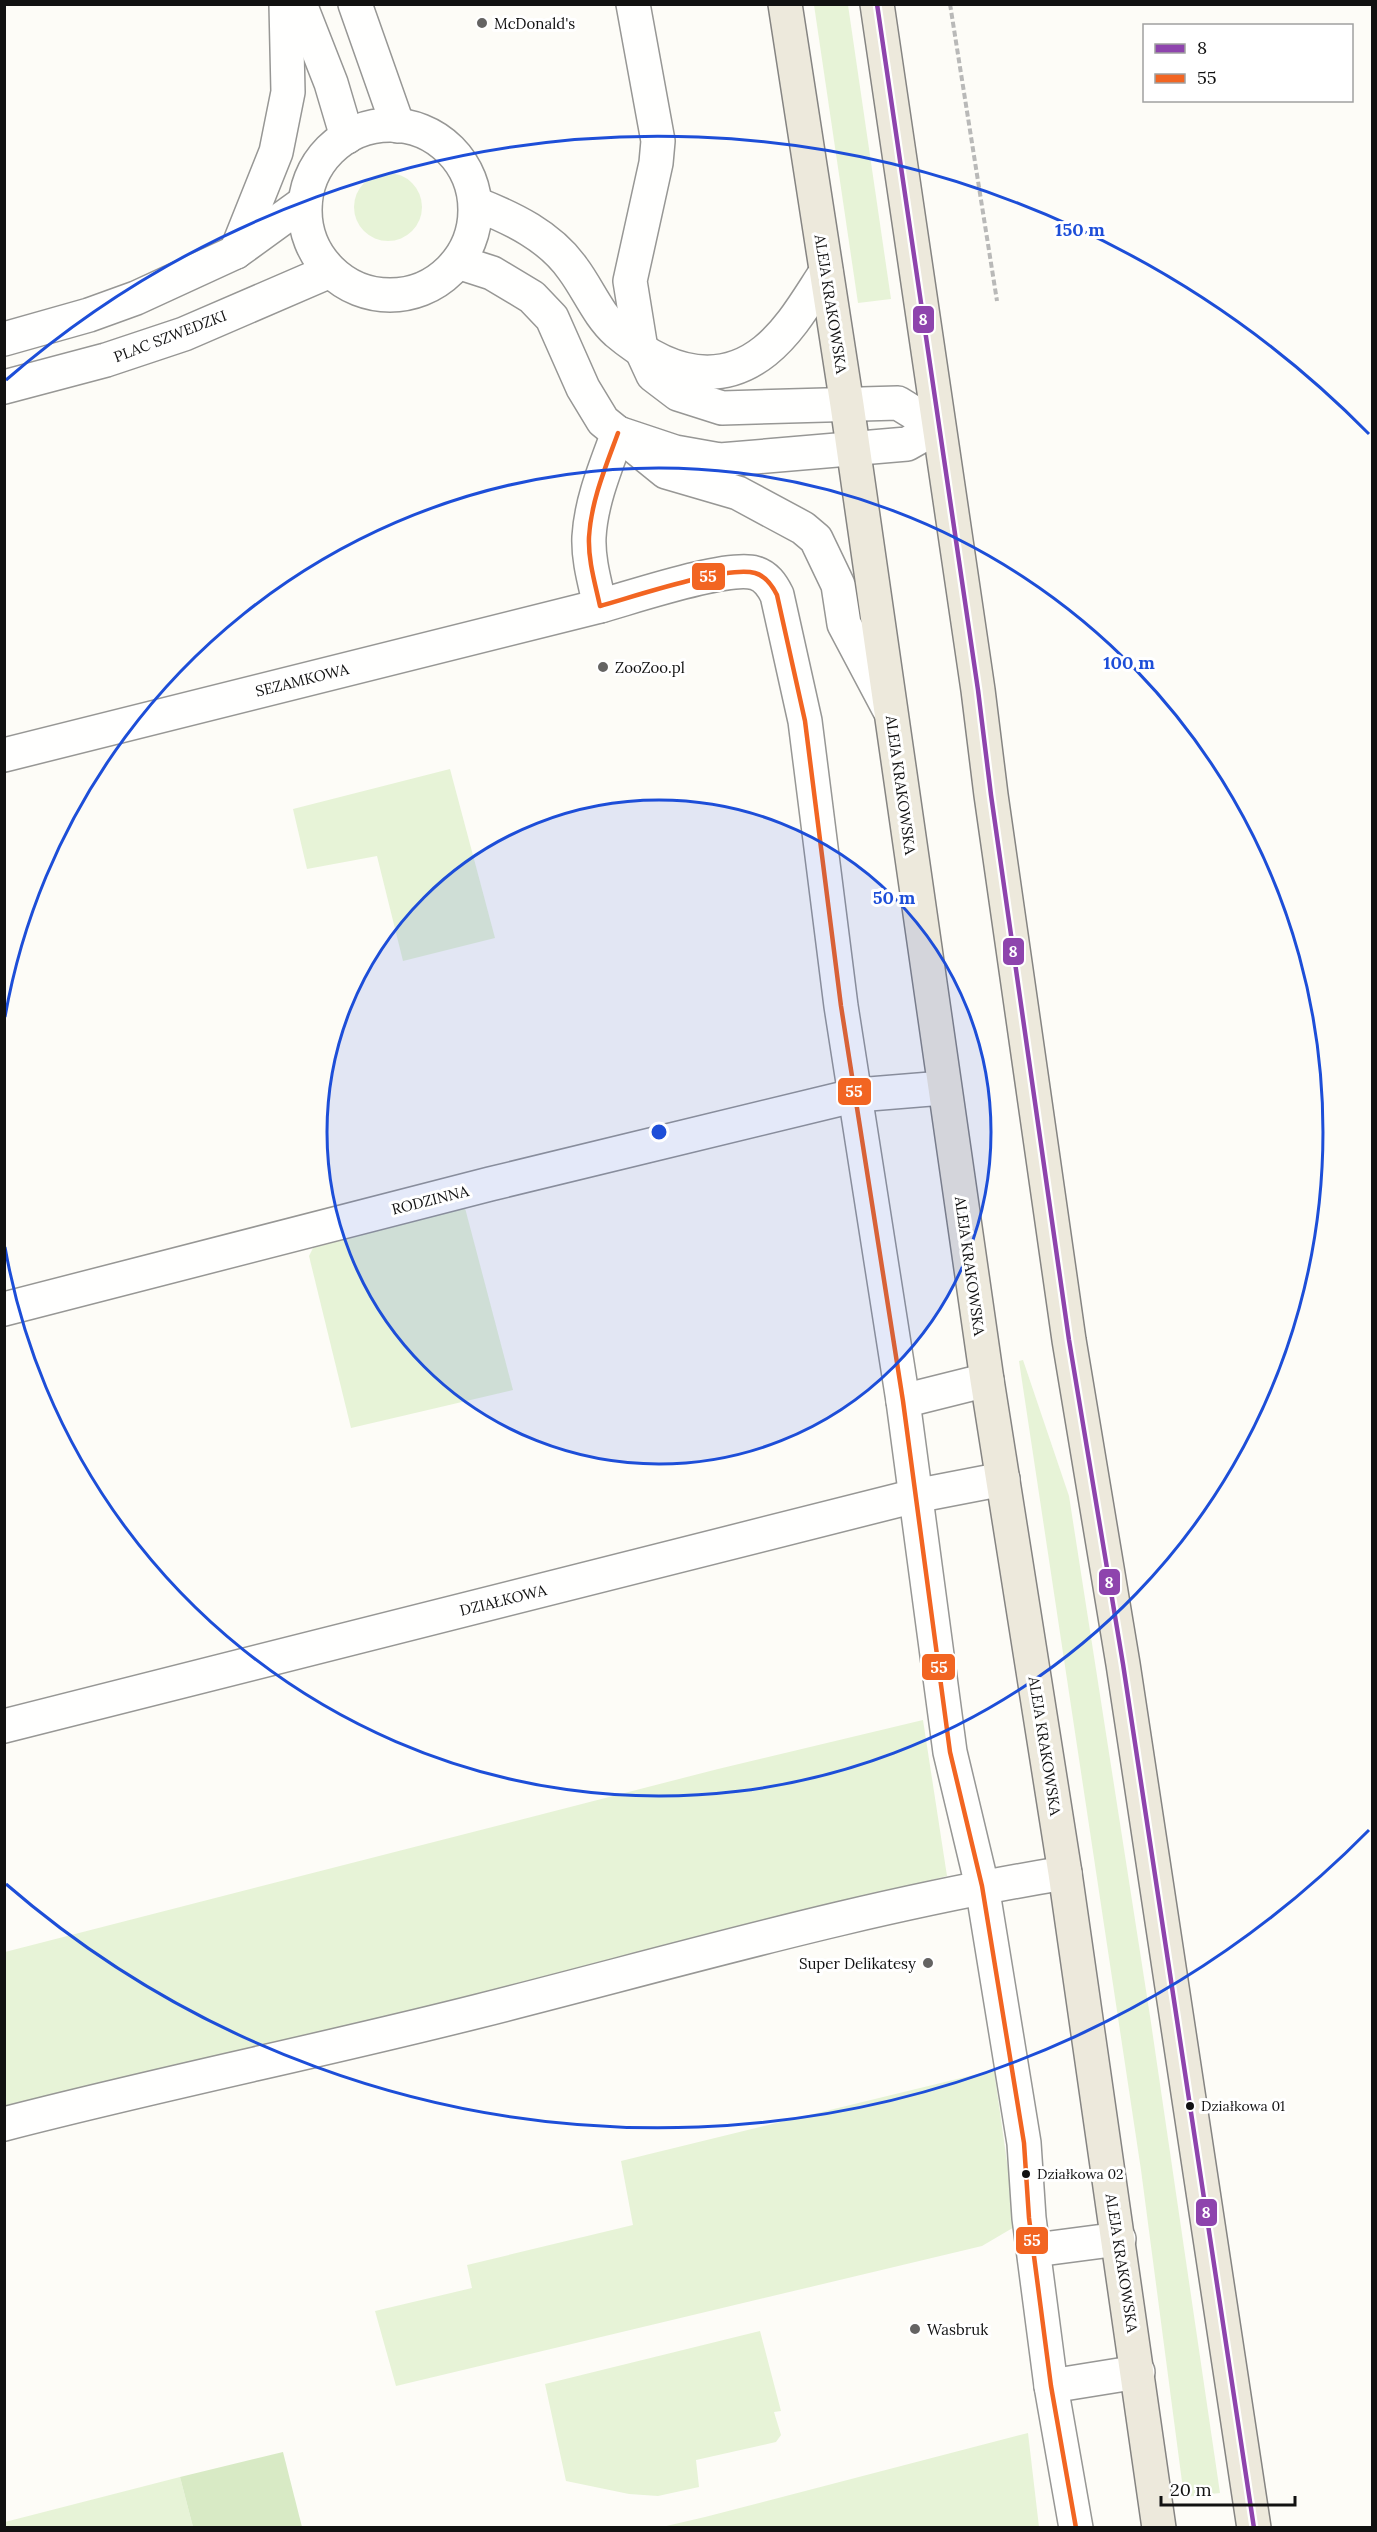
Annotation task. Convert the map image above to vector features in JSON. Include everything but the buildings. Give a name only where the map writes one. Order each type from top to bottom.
[{"type":"main road","name":"ALEJA KRAKOWSKA","points":[[785,4],[847,405],[943,1088],[1065,1873],[1159,2528]]},
{"type":"main road","points":[[877,4],[978,690],[1067,1328],[1123,1664],[1254,2528]]},
{"type":"street","points":[[236,252],[276,152],[288,92],[286,4]]},
{"type":"street","points":[[300,4],[331,83],[346,137]]},
{"type":"street","points":[[355,4],[398,126]]},
{"type":"street","points":[[633,4],[658,141],[656,163],[630,281],[645,363],[663,385],[678,394],[722,408],[898,403],[938,427]]},
{"type":"street","points":[[380,126],[398,126],[418,130],[453,152],[465,168],[473,187],[476,204],[472,235],[458,262],[437,282],[410,294],[382,296],[354,288],[330,271],[310,239],[305,202],[312,177],[326,154],[346,137],[380,126]]},
{"type":"street","points":[[4,339],[89,315],[127,301],[236,252],[305,202]]},
{"type":"street","points":[[476,204],[503,215],[551,246],[571,266],[603,316],[617,331],[661,362],[685,372],[715,372],[748,361],[765,351],[786,330],[826,272]]},
{"type":"street","points":[[458,262],[492,273],[514,284],[532,297],[552,318],[592,405],[603,420],[666,472],[738,493],[803,528],[816,539],[838,585],[844,624],[891,713]]},
{"type":"street","name":"PLAC SZWEDZKI","points":[[4,387],[106,360],[184,334],[330,271]]},
{"type":"street","points":[[618,433],[675,452],[720,460],[907,444],[938,427]]},
{"type":"street","points":[[618,433],[598,489],[589,536],[592,569],[600,606],[733,570],[756,573],[771,583],[777,595],[805,721],[838,983],[903,1401],[950,1752],[982,1886],[1024,2143],[1029,2218],[1052,2386],[1076,2528]]},
{"type":"street","name":"SEZAMKOWA","points":[[4,755],[600,606]]},
{"type":"street","name":"RODZINNA","points":[[4,1309],[500,1182],[857,1095],[943,1088]]},
{"type":"street","points":[[903,1401],[987,1380]]},
{"type":"street","name":"DZIAŁKOWA","points":[[4,1726],[915,1496],[1003,1479]]},
{"type":"street","points":[[4,2124],[91,2101],[362,2041],[861,1913],[982,1886],[1065,1873]]},
{"type":"street","points":[[1035,2250],[1119,2239]]},
{"type":"street","points":[[1052,2386],[1138,2372]]},
{"type":"path","points":[[951,4],[997,301]]},
{"type":"green space","points":[[814,5],[848,5],[891,299],[858,303]]},
{"type":"green space","points":[[388,173],[401,176],[412,183],[419,194],[422,207],[419,220],[412,231],[401,238],[388,241],[375,238],[364,231],[357,220],[354,207],[357,194],[364,183],[375,176]]},
{"type":"green space","points":[[450,769],[495,938],[403,961],[377,856],[307,869],[293,809]]},
{"type":"green space","points":[[465,1208],[513,1390],[351,1428],[309,1256],[313,1248]]},
{"type":"green space","points":[[1023,1360],[1069,1496],[1150,2016],[1220,2493],[1184,2497],[1141,2170],[1019,1361]]},
{"type":"green space","points":[[923,1720],[947,1876],[5,2117],[5,1952],[718,1769]]},
{"type":"green space","points":[[994,2070],[1016,2226],[982,2246],[396,2386],[375,2311],[472,2288],[467,2265],[633,2225],[621,2161]]},
{"type":"green space","points":[[760,2331],[781,2411],[774,2412],[781,2435],[776,2442],[696,2460],[699,2487],[658,2496],[629,2494],[566,2481],[545,2384]]},
{"type":"green space","points":[[1028,2433],[1039,2527],[662,2527],[705,2517]]},
{"type":"green space","points":[[283,2452],[302,2527],[193,2527],[180,2477]]},
{"type":"green space","points":[[180,2477],[193,2527],[5,2527],[5,2522]]},
{"type":"transit line","name":"8","points":[[877,4],[978,690],[1069,1340],[1123,1664],[1254,2528]]},
{"type":"transit line","name":"55","points":[[618,433],[600,484],[590,524],[592,572],[600,606],[702,578],[742,572],[762,576],[771,584],[777,595],[805,721],[841,1006],[903,1401],[950,1752],[982,1886],[1024,2143],[1029,2218],[1051,2386],[1076,2528]]},
{"type":"place","name":"McDonald's","points":[[482,23]]},
{"type":"place","name":"ZooZoo.pl","points":[[603,667]]},
{"type":"place","name":"Super Delikatesy","points":[[928,1963]]},
{"type":"place","name":"Działkowa 01","points":[[1190,2106]]},
{"type":"place","name":"Działkowa 02","points":[[1026,2174]]},
{"type":"place","name":"Wasbruk","points":[[915,2329]]}]
